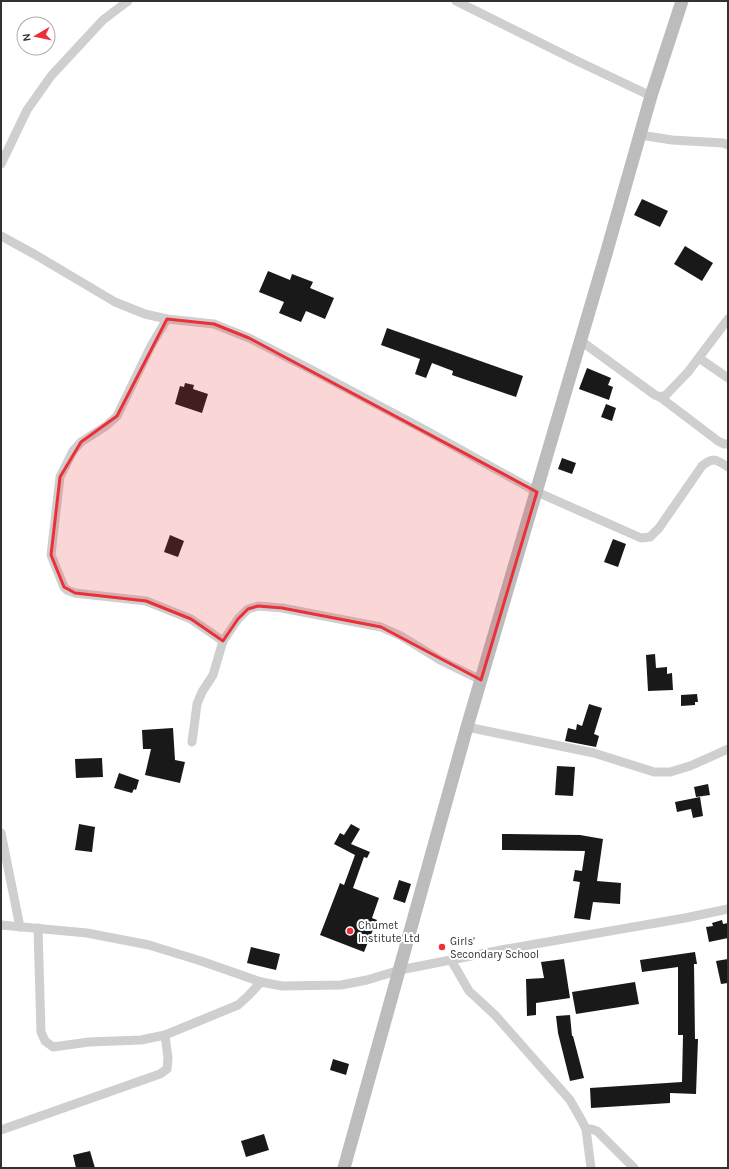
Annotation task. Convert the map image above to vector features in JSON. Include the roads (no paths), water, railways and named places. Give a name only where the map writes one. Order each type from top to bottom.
[{"type":"main road","points":[[344,1168],[467,727],[537,492],[651,96],[682,1]]},
{"type":"street","points":[[1,164],[27,110],[51,76],[103,20],[128,1]]},
{"type":"street","points":[[456,1],[651,96]]},
{"type":"street","points":[[640,135],[672,140],[723,142],[728,145]]},
{"type":"street","points":[[1,236],[115,302],[145,314],[167,319],[214,324],[249,338],[376,404],[537,492],[641,538],[650,537],[658,528],[702,466],[709,460],[715,460],[728,467]]},
{"type":"street","points":[[167,319],[151,346],[117,416],[106,426],[81,442],[73,451],[60,477],[51,554],[64,587],[67,590],[75,593],[146,601],[191,619],[223,641]]},
{"type":"street","points":[[660,397],[666,395],[688,372],[728,319]]},
{"type":"street","points":[[581,341],[655,395],[660,397],[718,441],[728,444]]},
{"type":"street","points":[[699,358],[728,378]]},
{"type":"street","points":[[192,742],[197,704],[202,692],[213,675],[223,641],[238,619],[248,609],[258,606],[282,608],[381,627],[401,636],[440,660],[481,680]]},
{"type":"street","points":[[467,727],[594,753],[654,772],[670,772],[690,766],[728,749]]},
{"type":"street","points":[[1,833],[20,927]]},
{"type":"street","points":[[1,925],[87,933],[149,945],[261,982],[282,986],[341,985],[367,980],[400,970],[728,909]]},
{"type":"street","points":[[38,928],[41,1032],[45,1041],[53,1047],[89,1042],[141,1040],[165,1035],[238,1005],[261,982]]},
{"type":"street","points":[[451,960],[469,991],[495,1015],[570,1100],[586,1129],[591,1168]]},
{"type":"street","points":[[1,1130],[160,1074],[167,1069],[168,1058],[165,1035]]},
{"type":"street","points":[[586,1129],[592,1128],[597,1131],[634,1168]]},
{"type":"place","name":"Chumet Institute Ltd","points":[[350,931]]},
{"type":"place","name":"Girls' Secondary School","points":[[442,947]]}]
